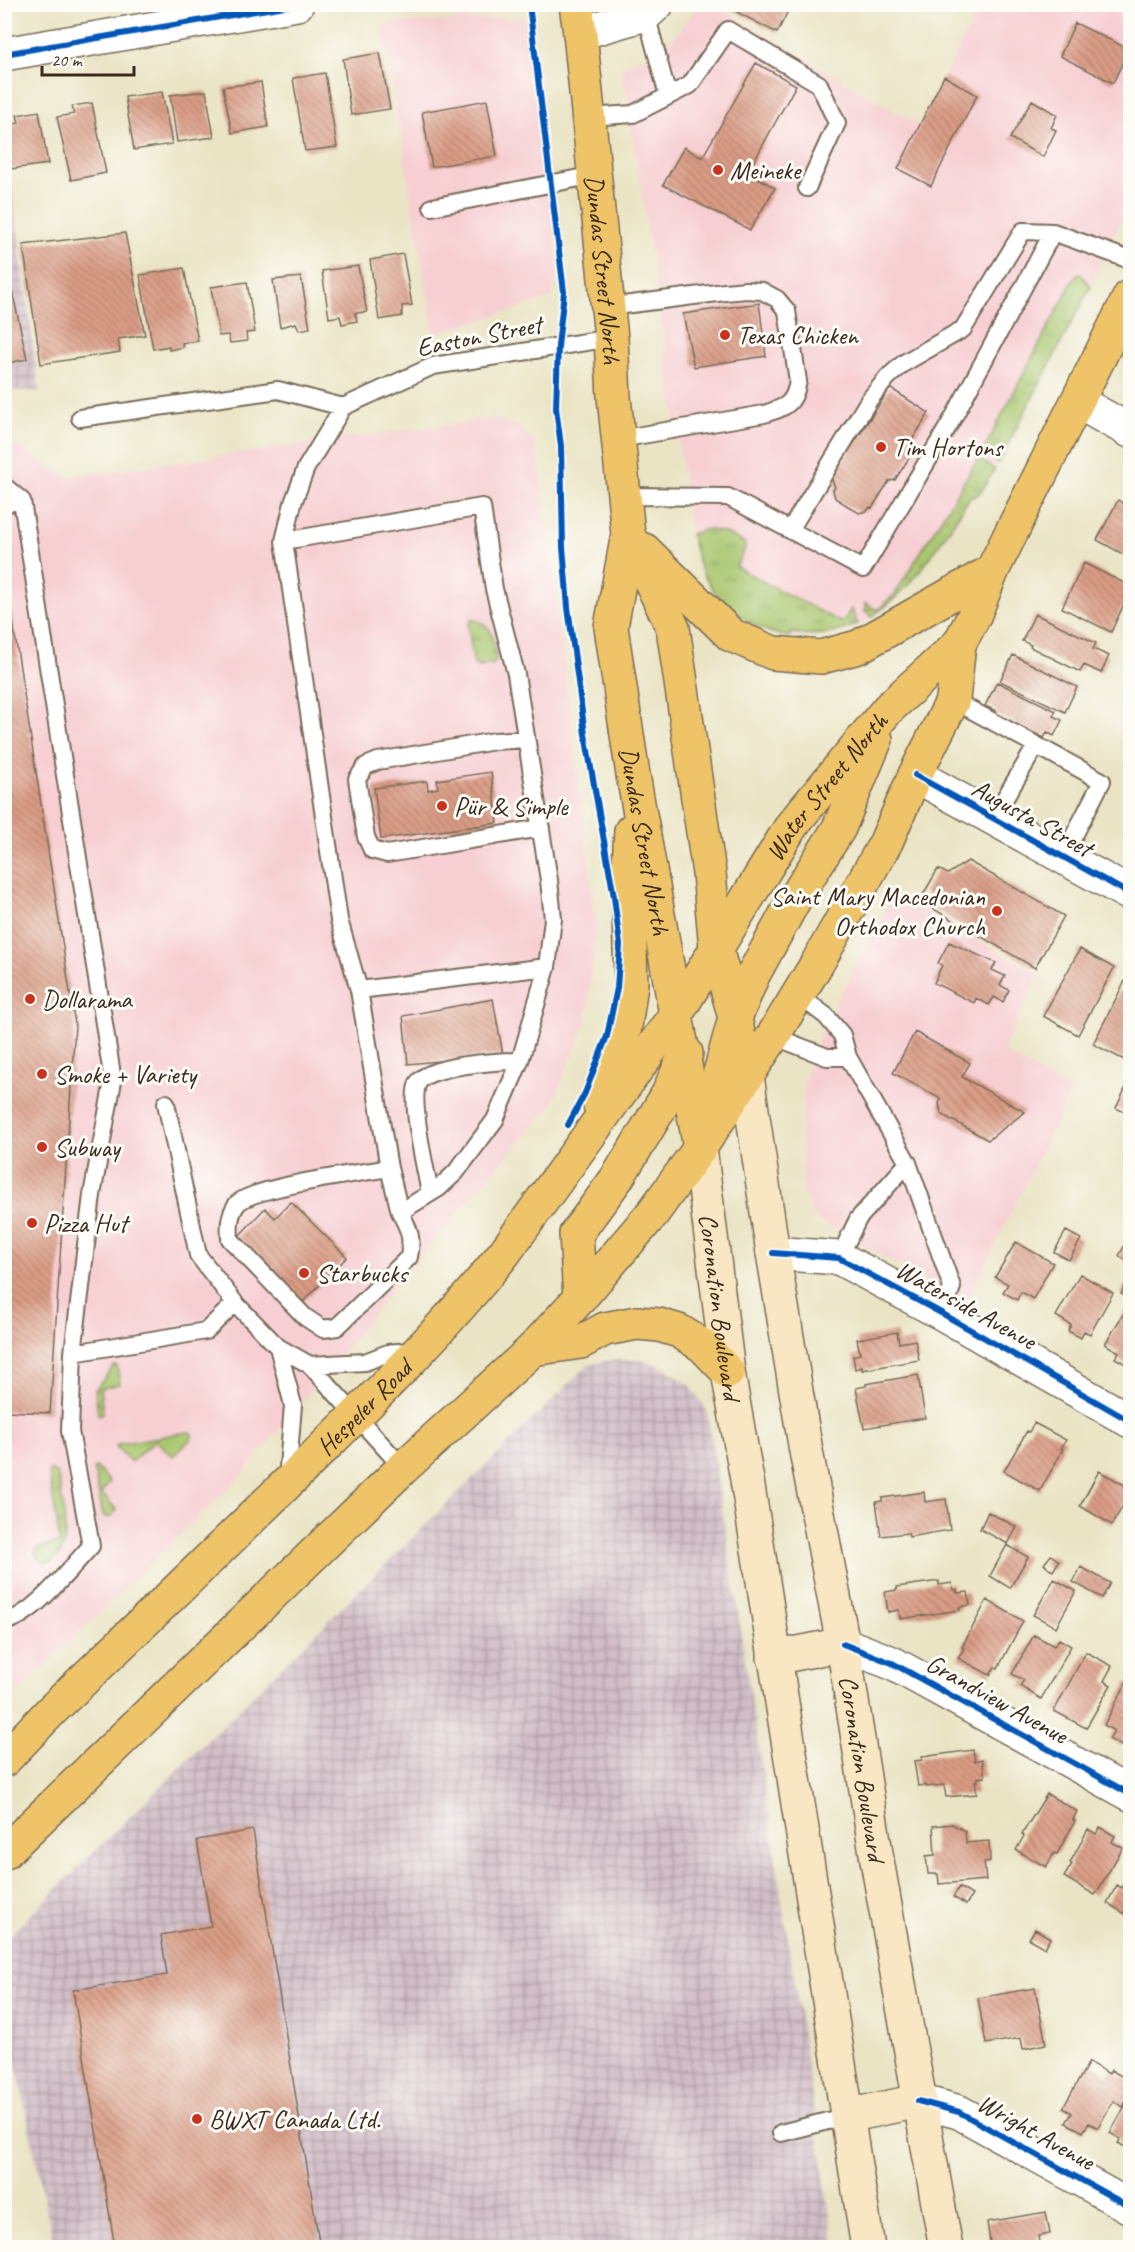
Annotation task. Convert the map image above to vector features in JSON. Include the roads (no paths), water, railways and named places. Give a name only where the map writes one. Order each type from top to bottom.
[{"type":"main road","name":"Dundas Street North","points":[[578,19],[610,323],[614,397],[628,534],[611,627],[633,775],[700,1148]]},
{"type":"main road","name":"Water Street North","points":[[677,1013],[792,825],[888,709],[959,644],[974,616],[992,571],[1131,297]]},
{"type":"main road","name":"Dundas Street North","points":[[628,534],[673,628],[709,873],[716,948],[735,1018],[747,1076]]},
{"type":"main road","points":[[628,534],[731,635],[773,653],[821,657],[858,647],[992,571]]},
{"type":"main road","name":"Water Street North","points":[[700,1148],[798,995],[886,842],[915,775],[953,700],[959,644]]},
{"type":"main road","points":[[4,1853],[403,1468],[532,1349],[580,1298],[647,1220],[700,1148],[735,1018],[753,975],[794,900],[839,828],[888,709]]},
{"type":"main road","points":[[591,1133],[625,1027],[631,984],[628,881],[633,775]]},
{"type":"main road","points":[[580,1298],[576,1234],[617,1178],[668,1094],[685,1055],[702,1003],[716,948]]},
{"type":"main road","name":"Hespeler Road","points":[[4,1760],[61,1701],[357,1415],[476,1288],[505,1252],[677,1013]]},
{"type":"main road","name":"Coronation Boulevard","points":[[747,1076],[773,1253],[806,1451],[843,1644],[918,2101],[946,2247]]},
{"type":"main road","name":"Coronation Boulevard","points":[[700,1148],[728,1372],[868,2247]]},
{"type":"main road","points":[[532,1349],[580,1342],[605,1329],[637,1323],[659,1325],[679,1331],[703,1346],[728,1372]]},
{"type":"main road","points":[[774,1658],[843,1644]]},
{"type":"main road","points":[[847,2116],[918,2101]]},
{"type":"street","points":[[4,54],[297,4]]},
{"type":"street","points":[[578,19],[651,9]]},
{"type":"street","points":[[1078,402],[1131,430]]},
{"type":"street","name":"Augusta Street","points":[[915,775],[1131,894]]},
{"type":"street","name":"Waterside Avenue","points":[[773,1253],[839,1258],[1131,1421]]},
{"type":"street","name":"Grandview Avenue","points":[[843,1644],[892,1663],[1131,1794]]},
{"type":"street","name":"Wright Avenue","points":[[918,2101],[959,2112],[1131,2207]]},
{"type":"lane","points":[[651,9],[668,96]]},
{"type":"lane","points":[[589,117],[633,114],[690,85],[728,30],[819,84],[837,123],[807,188]]},
{"type":"lane","points":[[432,207],[595,175]]},
{"type":"lane","points":[[790,530],[869,400],[888,376],[904,363],[963,329],[1023,231],[1053,232],[1131,260]]},
{"type":"lane","points":[[625,496],[728,497],[863,569],[952,420],[1053,232]]},
{"type":"lane","name":"Easton Street","points":[[343,407],[433,366],[725,292],[762,291],[777,299],[786,311],[798,381],[790,404],[764,414],[620,439]]},
{"type":"lane","points":[[80,418],[278,390],[343,407],[306,468],[293,503],[284,541],[339,920],[359,990],[389,1168],[400,1212],[408,1226],[412,1242],[409,1257],[354,1313],[337,1327],[323,1329],[305,1317],[230,1239],[229,1221],[238,1203],[260,1192],[389,1168]]},
{"type":"lane","points":[[4,486],[22,501],[113,1082],[92,1195],[73,1353],[70,1431],[91,1546],[53,1588],[22,1615],[4,1621]]},
{"type":"lane","points":[[4,503],[22,501]]},
{"type":"lane","points":[[284,541],[482,507],[494,589],[516,674],[553,919],[547,967],[520,1061],[495,1119],[456,1172],[430,1193],[400,1212]]},
{"type":"lane","points":[[953,700],[1102,781],[1063,857]]},
{"type":"lane","points":[[526,739],[495,741],[378,760],[366,766],[357,779],[366,837],[372,850],[387,854],[541,828]]},
{"type":"lane","points":[[993,818],[1036,746]]},
{"type":"lane","points":[[359,990],[547,967]]},
{"type":"lane","points":[[798,995],[826,1016],[842,1035],[848,1057],[908,1163],[952,1287],[943,1314]]},
{"type":"lane","points":[[773,1036],[826,1057],[848,1057]]},
{"type":"lane","points":[[430,1193],[414,1098],[418,1082],[428,1072],[493,1061],[520,1061]]},
{"type":"lane","points":[[166,1102],[198,1255],[235,1303],[278,1347],[310,1365],[403,1468]]},
{"type":"lane","points":[[839,1258],[858,1219],[908,1163]]},
{"type":"lane","points":[[73,1353],[206,1331],[235,1303]]},
{"type":"lane","points":[[278,1347],[292,1405],[286,1484]]},
{"type":"lane","points":[[310,1365],[365,1362],[388,1353],[421,1349]]},
{"type":"lane","points":[[781,2133],[847,2116]]},
{"type":"place","name":"Meineke","points":[[718,170]]},
{"type":"place","name":"Texas Chicken","points":[[725,335]]},
{"type":"place","name":"Tim Hortons","points":[[881,447]]},
{"type":"place","name":"Pür & Simple","points":[[442,806]]},
{"type":"place","name":"Saint Mary Macedonian Orthodox Church","points":[[997,911]]},
{"type":"place","name":"Dollarama","points":[[30,999]]},
{"type":"place","name":"Smoke + Variety","points":[[42,1074]]},
{"type":"place","name":"Subway","points":[[42,1147]]},
{"type":"place","name":"Pizza Hut","points":[[32,1223]]},
{"type":"place","name":"Starbucks","points":[[304,1273]]},
{"type":"place","name":"BWXT Canada Ltd.","points":[[197,2119]]}]
